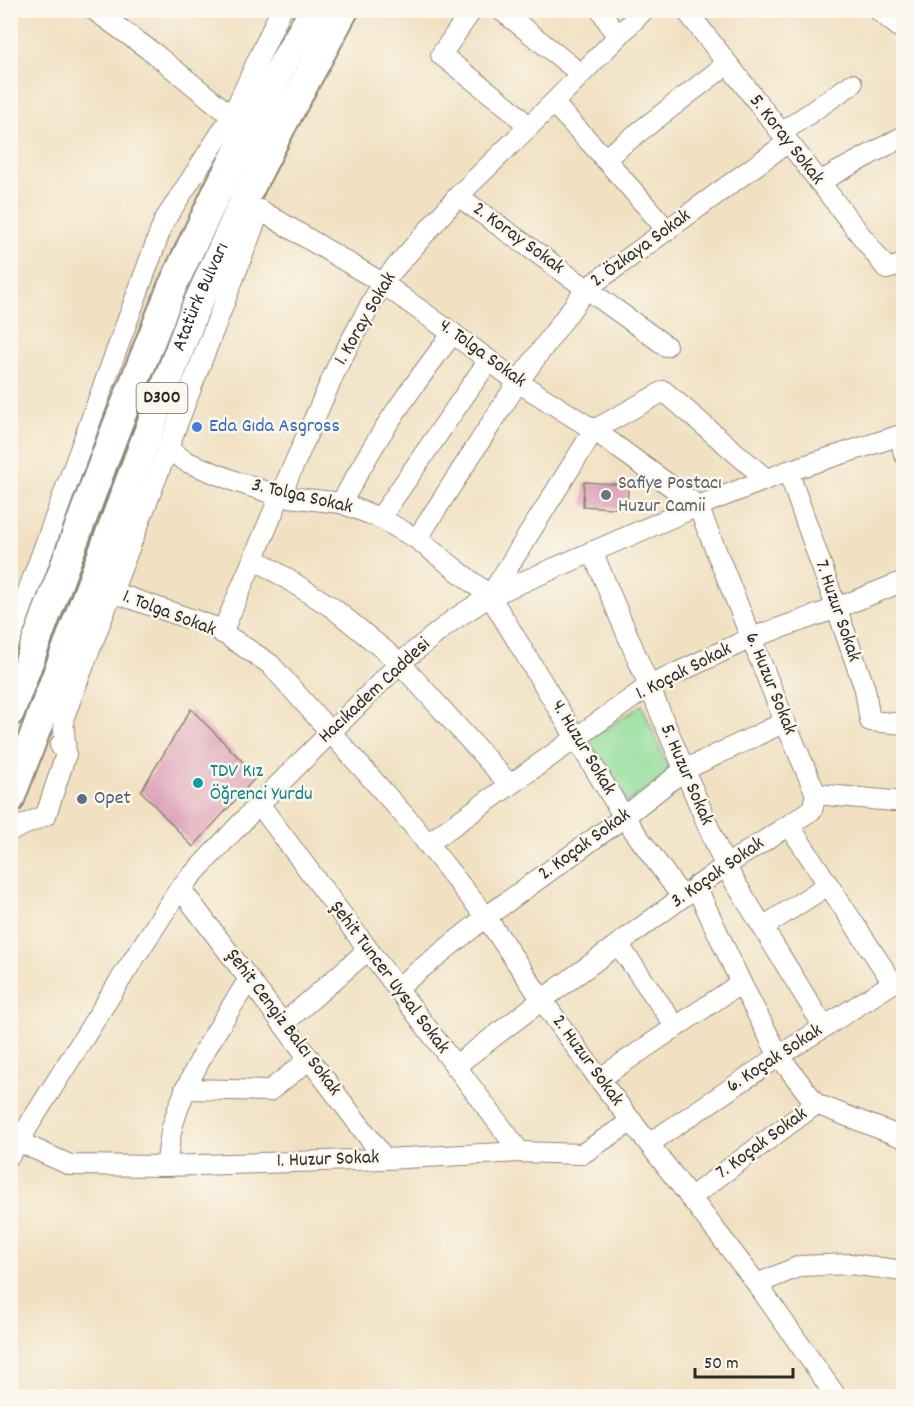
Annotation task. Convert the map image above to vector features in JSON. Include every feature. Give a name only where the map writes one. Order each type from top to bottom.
[{"type":"highway","name":"Atatürk Bulvarı","points":[[10,712],[111,442],[172,287],[219,188],[241,123],[284,62],[314,10]]},
{"type":"highway","name":"Atatürk Bulvarı","points":[[10,799],[42,717],[103,585],[154,419],[194,311],[254,201],[281,127],[344,10]]},
{"type":"highway","points":[[154,419],[167,449]]},
{"type":"street","points":[[10,640],[164,221],[241,123],[281,10]]},
{"type":"street","points":[[472,10],[441,55],[508,107],[529,127]]},
{"type":"street","points":[[501,10],[581,74]]},
{"type":"street","points":[[601,10],[617,37]]},
{"type":"street","name":"1. Koray Sokak","points":[[222,633],[338,365],[382,283],[458,196],[644,10]]},
{"type":"street","name":"5. Koray Sokak","points":[[686,10],[819,182],[895,267]]},
{"type":"street","points":[[878,10],[903,31]]},
{"type":"street","points":[[96,11],[155,54],[241,123]]},
{"type":"street","points":[[604,159],[728,64]]},
{"type":"street","name":"2. Özkaya Sokak","points":[[417,539],[518,382],[586,289],[666,230],[852,84]]},
{"type":"street","points":[[553,103],[666,230]]},
{"type":"street","points":[[819,182],[903,136]]},
{"type":"street","name":"2. Koray Sokak","points":[[458,196],[666,346]]},
{"type":"street","points":[[10,831],[46,815],[66,754],[63,719],[103,585],[167,449],[254,201]]},
{"type":"street","name":"4. Tolga Sokak","points":[[254,201],[382,283],[518,382],[594,430],[698,506]]},
{"type":"street","points":[[341,503],[394,414],[453,333]]},
{"type":"street","points":[[380,518],[489,360]]},
{"type":"street","points":[[490,596],[594,430],[664,391],[766,479]]},
{"type":"street","points":[[902,436],[903,454]]},
{"type":"street","name":"Hacıkadem Caddesi","points":[[15,1149],[180,888],[259,804],[400,663],[453,620],[490,596],[698,506],[788,471],[902,436]]},
{"type":"street","name":"3. Tolga Sokak","points":[[167,449],[187,462],[280,496],[341,503],[380,518],[417,539],[490,596]]},
{"type":"street","name":"7. Huzur Sokak","points":[[788,471],[865,689],[870,721],[903,724]]},
{"type":"street","name":"6. Huzur Sokak","points":[[698,506],[816,794]]},
{"type":"street","name":"5. Huzur Sokak","points":[[592,551],[725,866],[824,1027]]},
{"type":"street","points":[[254,558],[333,608],[400,663],[509,784]]},
{"type":"street","name":"1. Koçak Sokak","points":[[427,844],[649,686],[751,638],[903,582]]},
{"type":"street","name":"1. Tolga Sokak","points":[[103,585],[214,627],[270,664],[330,733]]},
{"type":"street","name":"4. Huzur Sokak","points":[[490,596],[624,817],[689,891],[779,1056],[816,1104]]},
{"type":"street","points":[[42,717],[66,754]]},
{"type":"street","name":"2. Koçak Sokak","points":[[397,988],[486,918],[684,770],[785,722]]},
{"type":"street","name":"2. Huzur Sokak","points":[[330,733],[411,823],[486,918],[599,1078],[757,1284],[836,1396]]},
{"type":"street","points":[[816,794],[903,802]]},
{"type":"street","name":"3. Koçak Sokak","points":[[455,1066],[689,891],[812,810],[816,794]]},
{"type":"street","name":"Şehit Tuncer Uysal Sokak","points":[[259,804],[520,1152]]},
{"type":"street","points":[[789,825],[828,885],[898,981]]},
{"type":"street","points":[[763,927],[828,885]]},
{"type":"street","name":"Şehit Cengiz Balcı Sokak","points":[[180,888],[385,1159]]},
{"type":"street","points":[[618,944],[676,1027]]},
{"type":"street","points":[[283,1024],[368,950]]},
{"type":"street","points":[[166,1166],[172,1126],[185,1089],[210,1041],[249,979]]},
{"type":"street","name":"6. Koçak Sokak","points":[[650,1143],[779,1056],[898,981]]},
{"type":"street","points":[[599,1078],[741,983]]},
{"type":"street","points":[[185,1089],[269,1091],[310,1059]]},
{"type":"street","name":"7. Koçak Sokak","points":[[690,1198],[816,1104],[903,1138]]},
{"type":"street","name":"1. Huzur Sokak","points":[[15,1149],[70,1164],[166,1166],[520,1152],[582,1154],[632,1121]]},
{"type":"street","points":[[757,1284],[800,1266],[850,1264],[903,1271]]},
{"type":"green space","points":[[642,705],[670,772],[627,803],[589,740]]},
{"type":"building","name":"Safiye Postacı Huzur Camii","points":[[584,482],[628,485],[627,509],[583,506]]},
{"type":"building","name":"TDV Kız Öğrenci Yurdu","points":[[191,709],[257,776],[193,847],[141,791]]},
{"type":"place","name":"Eda Gıda Asgross","points":[[197,427]]},
{"type":"place","name":"Safiye Postacı Huzur Camii","points":[[606,495]]},
{"type":"place","name":"TDV Kız Öğrenci Yurdu","points":[[198,783]]},
{"type":"place","name":"Opet","points":[[82,799]]}]
